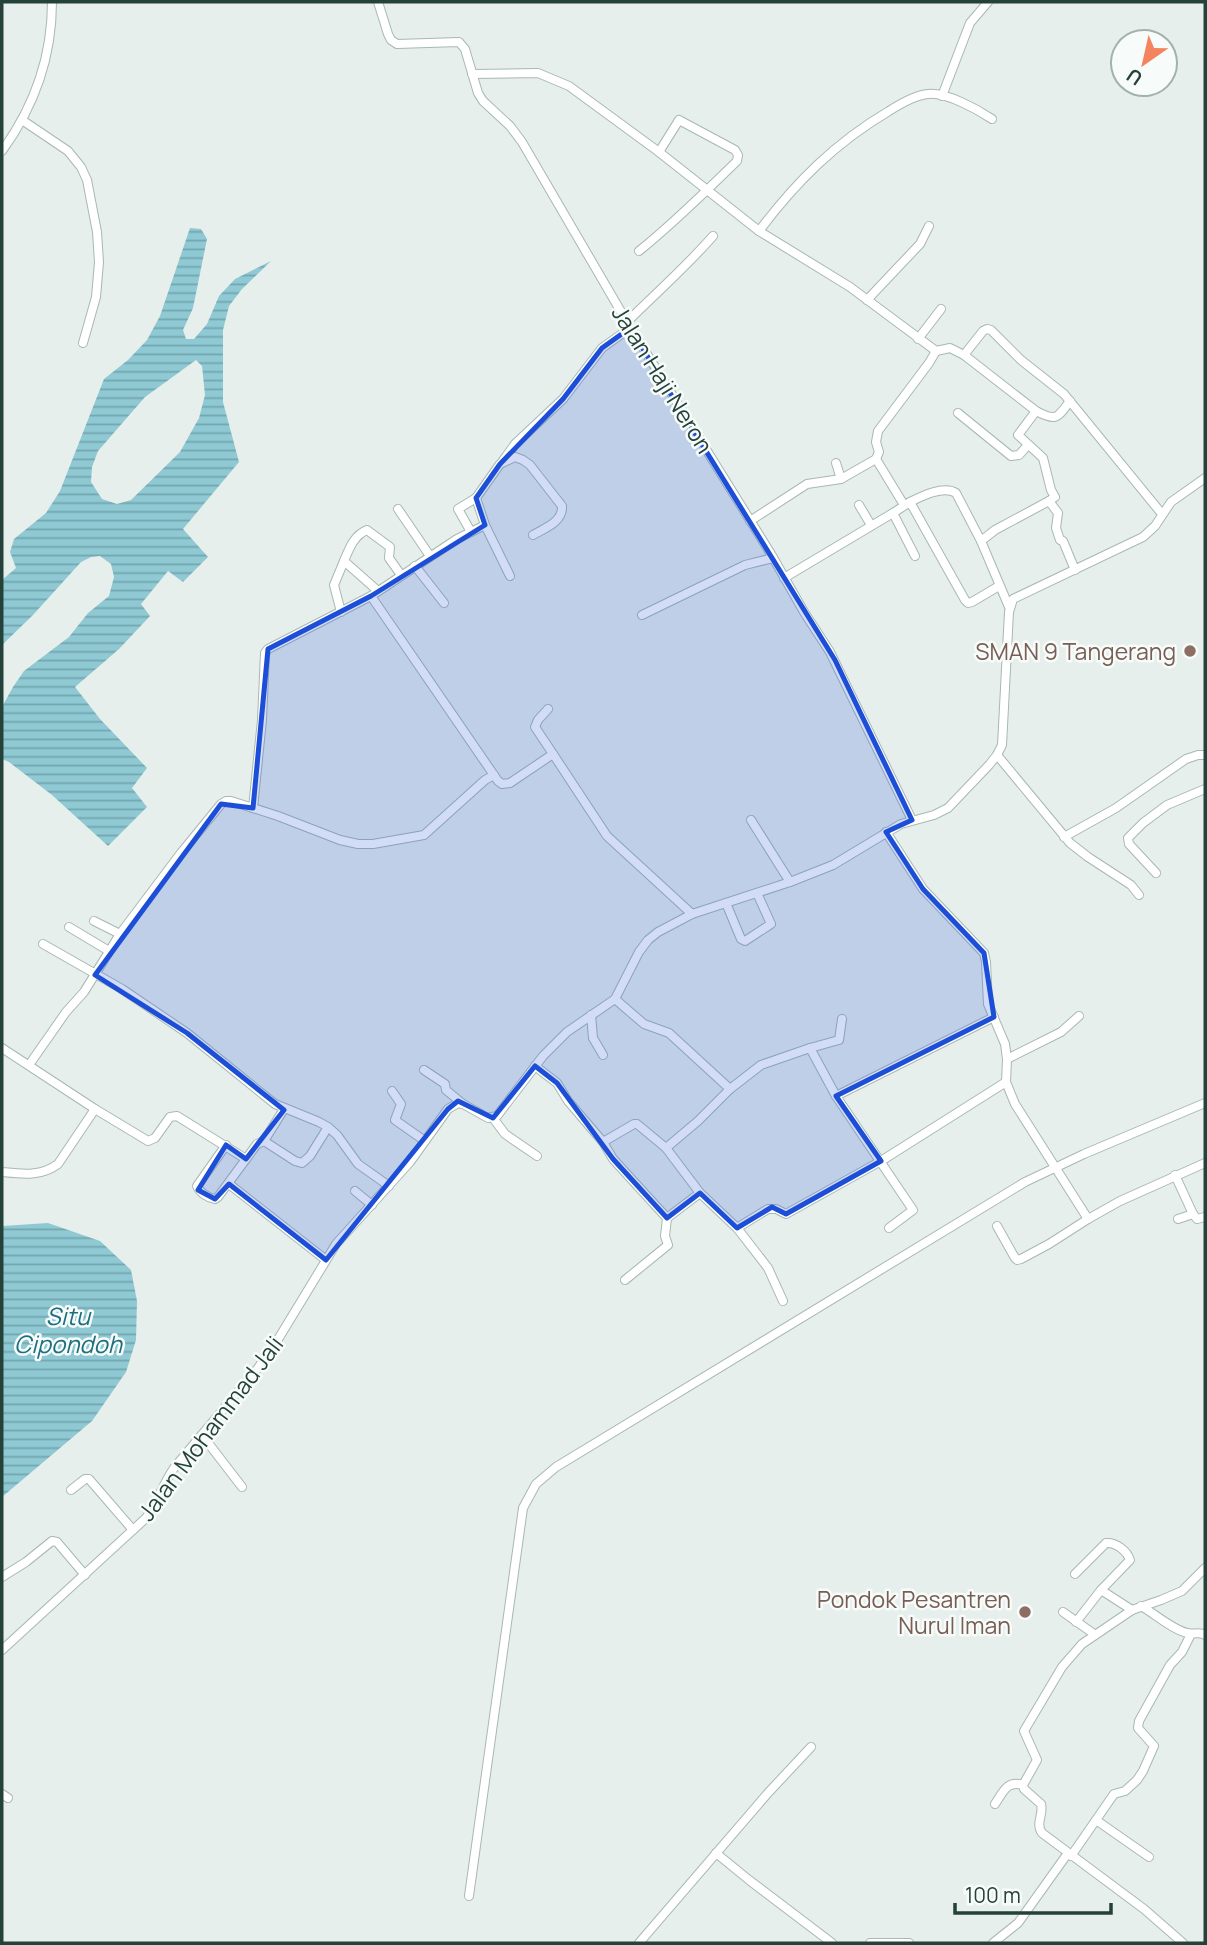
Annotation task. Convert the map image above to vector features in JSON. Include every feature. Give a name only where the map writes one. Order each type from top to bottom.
[{"type":"street","points":[[2,151],[32,100],[44,63],[52,20],[52,2]]},
{"type":"street","name":"Jalan Haji Neron","points":[[378,2],[393,43],[401,45],[459,42],[465,49],[482,101],[510,126],[522,142],[629,325],[773,558],[803,612],[835,660],[912,820]]},
{"type":"street","points":[[942,96],[970,23],[988,2]]},
{"type":"street","points":[[471,74],[538,73],[556,80],[583,96],[659,152],[759,231],[867,300],[936,351],[950,348],[964,355],[1036,411],[1054,418],[1060,415],[1070,401]]},
{"type":"street","points":[[759,231],[808,171],[844,141],[900,104],[925,94],[942,96],[978,110],[992,120]]},
{"type":"street","points":[[22,120],[68,151],[82,167],[87,180],[97,232],[99,262],[96,297],[83,343]]},
{"type":"street","points":[[639,251],[707,190],[737,160],[738,155],[735,150],[679,120],[659,152]]},
{"type":"street","points":[[867,300],[920,244],[929,226]]},
{"type":"street","points":[[471,532],[458,509],[476,498],[515,444],[563,399],[601,348],[629,325],[713,236]]},
{"type":"street","points":[[918,339],[941,309]]},
{"type":"street","points":[[964,355],[983,331],[991,330],[1021,360],[1070,401],[1162,514]]},
{"type":"street","points":[[750,521],[807,484],[841,479],[876,459],[879,452],[876,442],[878,431],[936,351]]},
{"type":"street","points":[[981,541],[995,530],[1055,497],[1050,487],[1045,460],[1018,435],[1036,411]]},
{"type":"street","points":[[958,413],[1011,456],[1019,455],[1028,445]]},
{"type":"street","points":[[500,464],[515,457],[523,460],[530,465],[562,506],[560,517],[533,535]]},
{"type":"street","points":[[876,459],[907,503],[965,600],[972,602],[999,586]]},
{"type":"street","points":[[836,463],[841,479]]},
{"type":"street","points":[[493,1118],[501,1112],[535,1066],[567,1032],[615,999],[639,952],[648,940],[668,925],[692,914],[834,865],[886,832],[948,808],[997,755],[1002,745],[1009,607],[1013,599],[1143,537],[1176,498],[1205,478]]},
{"type":"street","points":[[784,578],[907,503],[949,489],[956,493],[981,541],[1009,607]]},
{"type":"street","points":[[476,498],[485,525],[510,576]]},
{"type":"street","points":[[1049,501],[1058,513],[1056,528],[1075,570]]},
{"type":"street","points":[[859,505],[871,525]]},
{"type":"street","points":[[398,509],[430,556]]},
{"type":"street","points":[[892,513],[915,556]]},
{"type":"street","points":[[253,808],[262,720],[265,653],[274,645],[374,593],[430,556],[485,525]]},
{"type":"street","points":[[341,612],[334,585],[356,537],[361,532],[367,530],[387,543],[390,547],[389,558],[401,575]]},
{"type":"street","points":[[642,615],[745,565],[773,558]]},
{"type":"street","points":[[344,561],[374,593],[502,784],[510,783],[553,754]]},
{"type":"street","points":[[415,566],[444,603]]},
{"type":"street","points":[[548,709],[535,727],[607,836],[692,914]]},
{"type":"street","points":[[997,755],[1064,837],[1088,858],[1131,885],[1139,895]]},
{"type":"street","points":[[1064,837],[1116,808],[1186,759],[1205,755]]},
{"type":"street","points":[[29,1065],[66,1012],[84,992],[120,934],[221,804],[231,801],[340,840],[373,844],[424,835],[494,775]]},
{"type":"street","points":[[1156,873],[1129,844],[1128,838],[1167,805],[1205,789]]},
{"type":"street","points":[[751,820],[790,882]]},
{"type":"street","points":[[886,832],[923,889],[984,953],[988,1004],[1005,1044],[1006,1082],[1015,1104],[1088,1219]]},
{"type":"street","points":[[726,903],[741,939],[745,941],[771,924],[757,893]]},
{"type":"street","points":[[94,921],[120,934]]},
{"type":"street","points":[[69,927],[109,951]]},
{"type":"street","points":[[43,944],[122,989],[187,1033],[262,1095],[284,1109],[328,1127],[338,1135],[358,1164],[389,1186]]},
{"type":"street","points":[[615,999],[644,1024],[669,1032],[730,1089]]},
{"type":"street","points":[[591,1015],[593,1038],[603,1055]]},
{"type":"street","points":[[1007,1059],[1061,1032],[1079,1016]]},
{"type":"street","points":[[836,1096],[994,1017]]},
{"type":"street","points":[[666,1148],[730,1089],[761,1065],[839,1040],[842,1019]]},
{"type":"street","points":[[2,1048],[95,1110],[148,1141],[155,1138],[170,1116],[177,1116],[246,1159]]},
{"type":"street","points":[[810,1048],[836,1096],[913,1210],[890,1228]]},
{"type":"street","points":[[535,1066],[557,1083],[613,1159],[667,1218]]},
{"type":"street","points":[[424,1070],[444,1084],[446,1090],[463,1104],[493,1118],[505,1134],[537,1156]]},
{"type":"street","points":[[737,1228],[768,1209],[786,1213],[881,1161],[1006,1082]]},
{"type":"street","points":[[392,1091],[401,1104],[395,1120],[425,1141]]},
{"type":"street","name":"Jalan Mohammad Jali","points":[[2,1650],[152,1510],[170,1474],[258,1368],[277,1341],[345,1233],[389,1186],[448,1109],[458,1103],[463,1104]]},
{"type":"street","points":[[469,1896],[523,1508],[536,1484],[555,1467],[1025,1182],[1205,1103]]},
{"type":"street","points":[[226,1145],[197,1186],[198,1190],[215,1199],[257,1144],[264,1141],[284,1109]]},
{"type":"street","points":[[2,1172],[24,1175],[50,1171],[58,1164],[95,1110]]},
{"type":"street","points":[[603,1142],[637,1124],[666,1148],[700,1193],[737,1228],[768,1268],[783,1301]]},
{"type":"street","points":[[264,1141],[302,1163],[310,1156],[328,1127]]},
{"type":"street","points":[[997,1226],[1017,1260],[1049,1244],[1088,1219],[1175,1175],[1205,1163]]},
{"type":"street","points":[[1175,1175],[1193,1214],[1197,1219],[1205,1217]]},
{"type":"street","points":[[229,1184],[326,1260]]},
{"type":"street","points":[[355,1191],[372,1205]]},
{"type":"street","points":[[625,1280],[667,1245],[667,1218],[700,1193]]},
{"type":"street","points":[[1178,1219],[1193,1214]]},
{"type":"street","points":[[202,1435],[242,1486]]},
{"type":"street","points":[[71,1490],[89,1479],[133,1530]]},
{"type":"street","points":[[2,1577],[26,1562],[47,1542],[52,1541],[57,1542],[85,1575]]},
{"type":"street","points":[[1075,1574],[1106,1543],[1115,1544],[1128,1554],[1129,1560],[1076,1622]]},
{"type":"street","points":[[1023,1785],[1037,1760],[1025,1735],[1026,1727],[1062,1667],[1094,1634],[1132,1610],[1182,1591],[1205,1568]]},
{"type":"street","points":[[1101,1590],[1132,1610]]},
{"type":"street","points":[[1141,1606],[1187,1633],[1201,1632],[1205,1635]]},
{"type":"street","points":[[1063,1612],[1094,1634]]},
{"type":"street","points":[[993,1943],[1018,1923],[1114,1794],[1125,1791],[1143,1771],[1154,1746],[1138,1728],[1139,1721],[1170,1665],[1182,1652],[1191,1634]]},
{"type":"street","points":[[639,1943],[811,1747]]},
{"type":"street","points":[[995,1804],[1009,1785],[1023,1785],[1041,1804],[1038,1824],[1046,1837],[1144,1909],[1183,1943]]},
{"type":"street","points":[[1096,1820],[1149,1857]]},
{"type":"street","points":[[716,1853],[832,1943]]},
{"type":"street","points":[[870,1943],[909,1943]]},
{"type":"highlighted area","points":[[630,328],[835,660],[912,820],[886,832],[923,889],[984,953],[994,1017],[836,1096],[881,1161],[786,1214],[772,1207],[737,1228],[700,1193],[667,1218],[613,1159],[557,1083],[535,1066],[493,1118],[458,1101],[448,1109],[326,1260],[229,1184],[215,1199],[198,1190],[226,1145],[246,1159],[284,1110],[187,1033],[95,975],[221,804],[253,808],[268,649],[371,596],[485,525],[476,498],[500,464],[563,399],[602,348]]},
{"type":"water","points":[[190,228],[201,229],[207,239],[193,308],[183,330],[186,339],[194,339],[207,324],[219,296],[235,279],[271,261],[229,306],[223,330],[223,402],[239,462],[183,529],[208,557],[183,582],[168,571],[141,604],[150,616],[119,649],[75,687],[100,719],[147,768],[132,788],[147,807],[108,846],[52,795],[2,759],[2,707],[24,671],[69,637],[88,613],[109,596],[114,577],[111,564],[100,556],[81,562],[2,645],[2,580],[16,568],[10,552],[14,539],[46,513],[60,491],[104,379],[147,340],[160,316]],"holes":[[[196,360],[202,366],[205,395],[199,418],[180,452],[131,500],[117,504],[102,499],[91,482],[92,467],[98,451],[145,397]]]},
{"type":"water","name":"Situ Cipondoh","points":[[48,1223],[100,1241],[131,1270],[137,1301],[136,1340],[126,1372],[92,1421],[2,1497],[2,1226]]},
{"type":"place","name":"SMAN 9 Tangerang","points":[[1190,651]]},
{"type":"place","name":"Pondok Pesantren Nurul Iman","points":[[1025,1612]]}]
